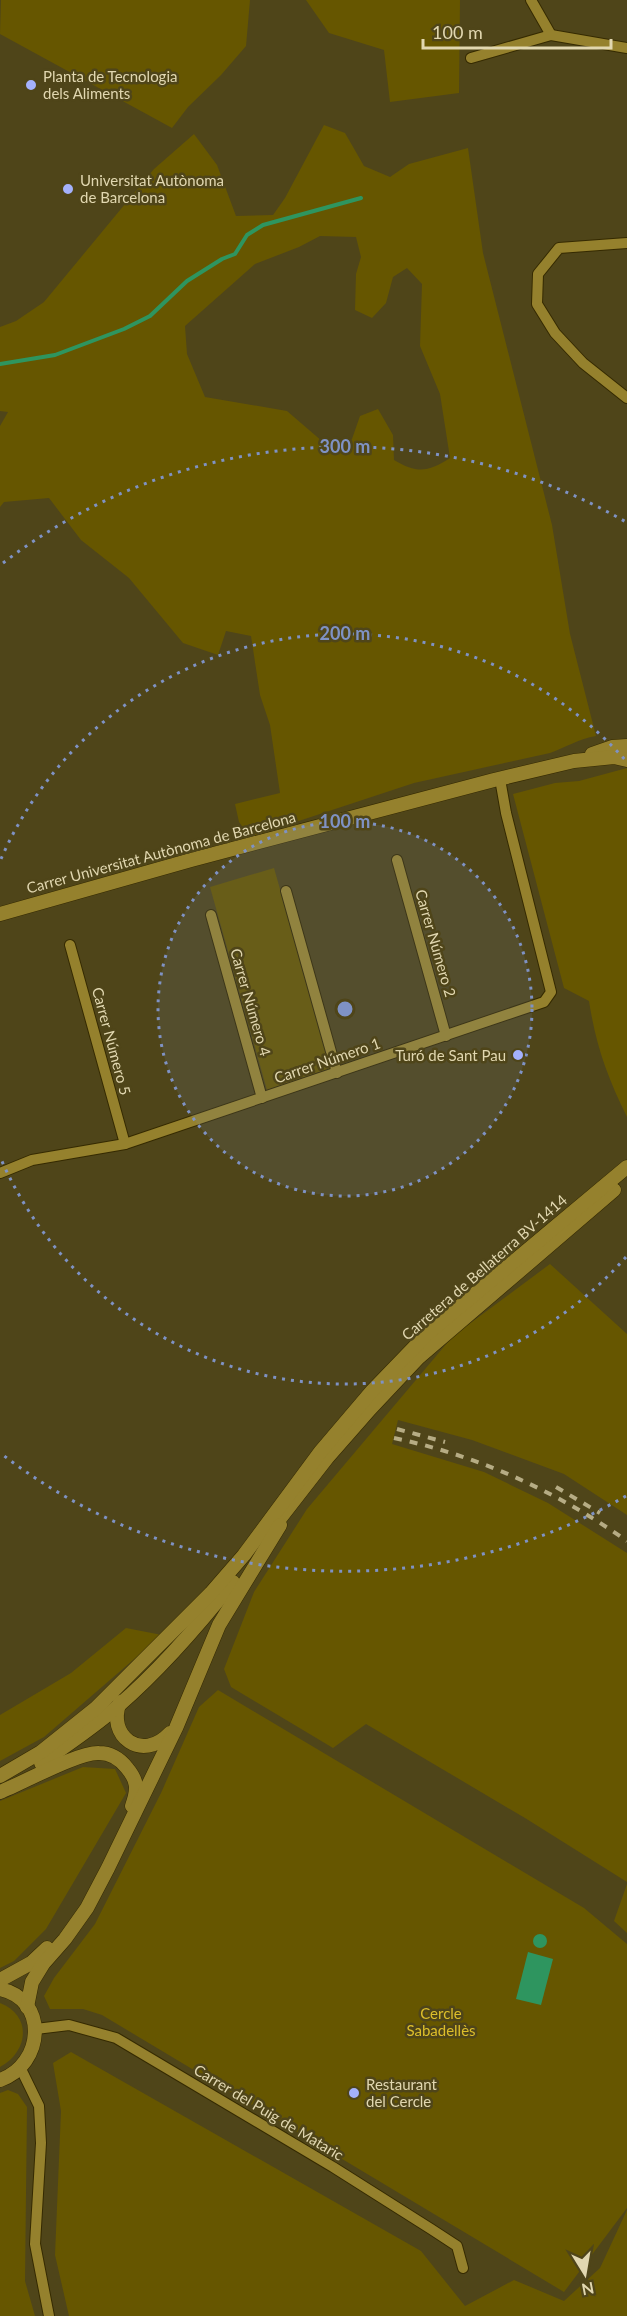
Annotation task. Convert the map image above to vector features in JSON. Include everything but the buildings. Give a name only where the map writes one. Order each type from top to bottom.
[{"type":"street","points":[[531,0],[551,35]]},
{"type":"street","points":[[471,58],[551,35],[627,48]]},
{"type":"street","points":[[627,243],[559,248],[538,274],[537,304],[555,333],[576,356],[627,398]]},
{"type":"street","name":"Carrer Universitat Autònoma de Barcelona","points":[[0,914],[201,857],[574,761],[612,747],[627,746]]},
{"type":"street","name":"Carrer Universitat Autònoma de Barcelona","points":[[574,761],[614,757],[627,760]]},
{"type":"street","name":"Carrer Número 1","points":[[0,1173],[32,1160],[125,1144],[544,1002],[551,992],[506,813],[500,779]]},
{"type":"street","name":"Carrer Número 2","points":[[397,860],[446,1035]]},
{"type":"street","points":[[286,891],[337,1073]]},
{"type":"street","name":"Carrer Número 4","points":[[211,915],[262,1098]]},
{"type":"street","name":"Carrer Número 5","points":[[70,945],[125,1144]]},
{"type":"street","name":"Carretera de Bellaterra BV-1414","points":[[0,1776],[41,1752],[96,1708],[212,1593],[235,1566],[321,1451],[372,1391],[420,1342],[627,1167]]},
{"type":"street","points":[[0,1980],[21,1969],[51,1944],[81,1905],[139,1791],[176,1728],[219,1625],[288,1510],[341,1442],[418,1359],[468,1313],[627,1178]]},
{"type":"street","name":"Carretera de Bellaterra BV-1414","points":[[0,1786],[38,1765],[118,1707],[156,1671],[205,1616],[243,1569],[266,1535],[288,1510]]},
{"type":"street","name":"Carretera de Bellaterra BV-1414","points":[[176,1728],[163,1741],[146,1748],[134,1746],[123,1735],[117,1723],[118,1707],[124,1690],[174,1643],[224,1585],[235,1566]]},
{"type":"street","points":[[0,1792],[82,1755],[100,1753],[119,1758],[139,1791]]},
{"type":"street","points":[[27,2007],[32,1982],[43,1964],[65,1939],[87,1908],[139,1791]]},
{"type":"street","points":[[0,1989],[18,1997],[27,2007],[36,2029],[35,2042],[30,2056],[21,2068],[9,2077],[0,2080]]},
{"type":"street","name":"Carrer del Puig de Mataric","points":[[36,2029],[69,2025],[116,2038],[333,2168],[457,2246],[463,2268]]},
{"type":"street","points":[[21,2068],[39,2106],[41,2143],[35,2244],[50,2316]]},
{"type":"green space","points":[[1,0],[250,0],[246,46],[221,75],[188,107],[172,128],[0,34]]},
{"type":"green space","points":[[306,0],[460,0],[459,93],[390,102],[384,50],[329,33]]},
{"type":"green space","points":[[324,125],[345,133],[364,166],[390,177],[409,164],[468,148],[483,253],[552,525],[570,634],[596,736],[550,753],[414,783],[250,837],[239,822],[235,804],[280,793],[270,725],[260,695],[251,636],[226,631],[218,655],[183,643],[129,578],[81,540],[49,498],[4,502],[0,507],[0,426],[8,412],[0,411],[0,327],[16,321],[44,302],[154,169],[194,134],[217,165],[236,216],[273,215],[285,198]],"holes":[[[320,236],[356,237],[361,257],[356,274],[355,310],[372,318],[386,303],[393,277],[407,268],[422,284],[420,346],[440,394],[450,458],[429,468],[410,468],[394,460],[393,435],[378,409],[360,416],[352,439],[337,454],[287,411],[205,397],[187,354],[185,326],[255,264]]]},
{"type":"green space","points":[[627,768],[627,1117],[603,1060],[589,1001],[564,988],[513,794],[555,783],[579,781]]},
{"type":"green space","points":[[274,868],[331,1068],[267,1090],[210,887]]},
{"type":"green space","points":[[550,1264],[627,1334],[627,1515],[564,1474],[472,1440],[398,1420],[392,1444],[484,1472],[548,1503],[627,1553],[627,1882],[525,1818],[366,1724],[333,1748],[231,1687],[224,1669],[254,1592],[307,1509],[453,1336]]},
{"type":"green space","points":[[126,1628],[162,1635],[44,1737],[0,1761],[0,1715],[71,1673]]},
{"type":"green space","name":"Cercle Sabadellès","points":[[218,1690],[584,1908],[627,1944],[627,2208],[564,2292],[102,2015],[83,2009],[50,2009],[44,1996],[54,1978],[95,1924],[161,1793],[199,1707]]},
{"type":"green space","points":[[83,1767],[115,1769],[126,1793],[46,1929],[14,1961],[0,1968],[0,1801]]},
{"type":"green space","points":[[627,1884],[627,1933],[614,1921]]},
{"type":"green space","points":[[0,2003],[18,2016],[23,2034],[16,2052],[0,2067]]},
{"type":"green space","points":[[71,2052],[421,2251],[465,2306],[514,2280],[564,2301],[600,2268],[627,2210],[627,2316],[69,2316],[55,2255],[61,2111],[53,2063]]},
{"type":"green space","points":[[8,2090],[18,2094],[27,2107],[25,2281],[35,2316],[0,2316],[0,2093]]},
{"type":"shaded area","points":[[540,1934],[545,1936],[547,1941],[545,1946],[540,1948],[535,1946],[533,1941],[535,1936]]},
{"type":"shaded area","points":[[528,1952],[553,1959],[541,2005],[516,1999]]},
{"type":"waterway","points":[[0,364],[55,355],[124,329],[150,316],[187,281],[222,259],[235,254],[247,235],[263,225],[361,198]]},
{"type":"railway","points":[[397,1429],[445,1442]]},
{"type":"railway","points":[[394,1438],[456,1455],[516,1477],[573,1506],[627,1541]]},
{"type":"railway","points":[[556,1487],[600,1513]]},
{"type":"place","name":"Planta de Tecnologia dels Aliments","points":[[31,85]]},
{"type":"place","name":"Universitat Autònoma de Barcelona","points":[[68,189]]},
{"type":"place","name":"Turó de Sant Pau","points":[[518,1055]]},
{"type":"place","name":"Restaurant del Cercle","points":[[354,2093]]}]
